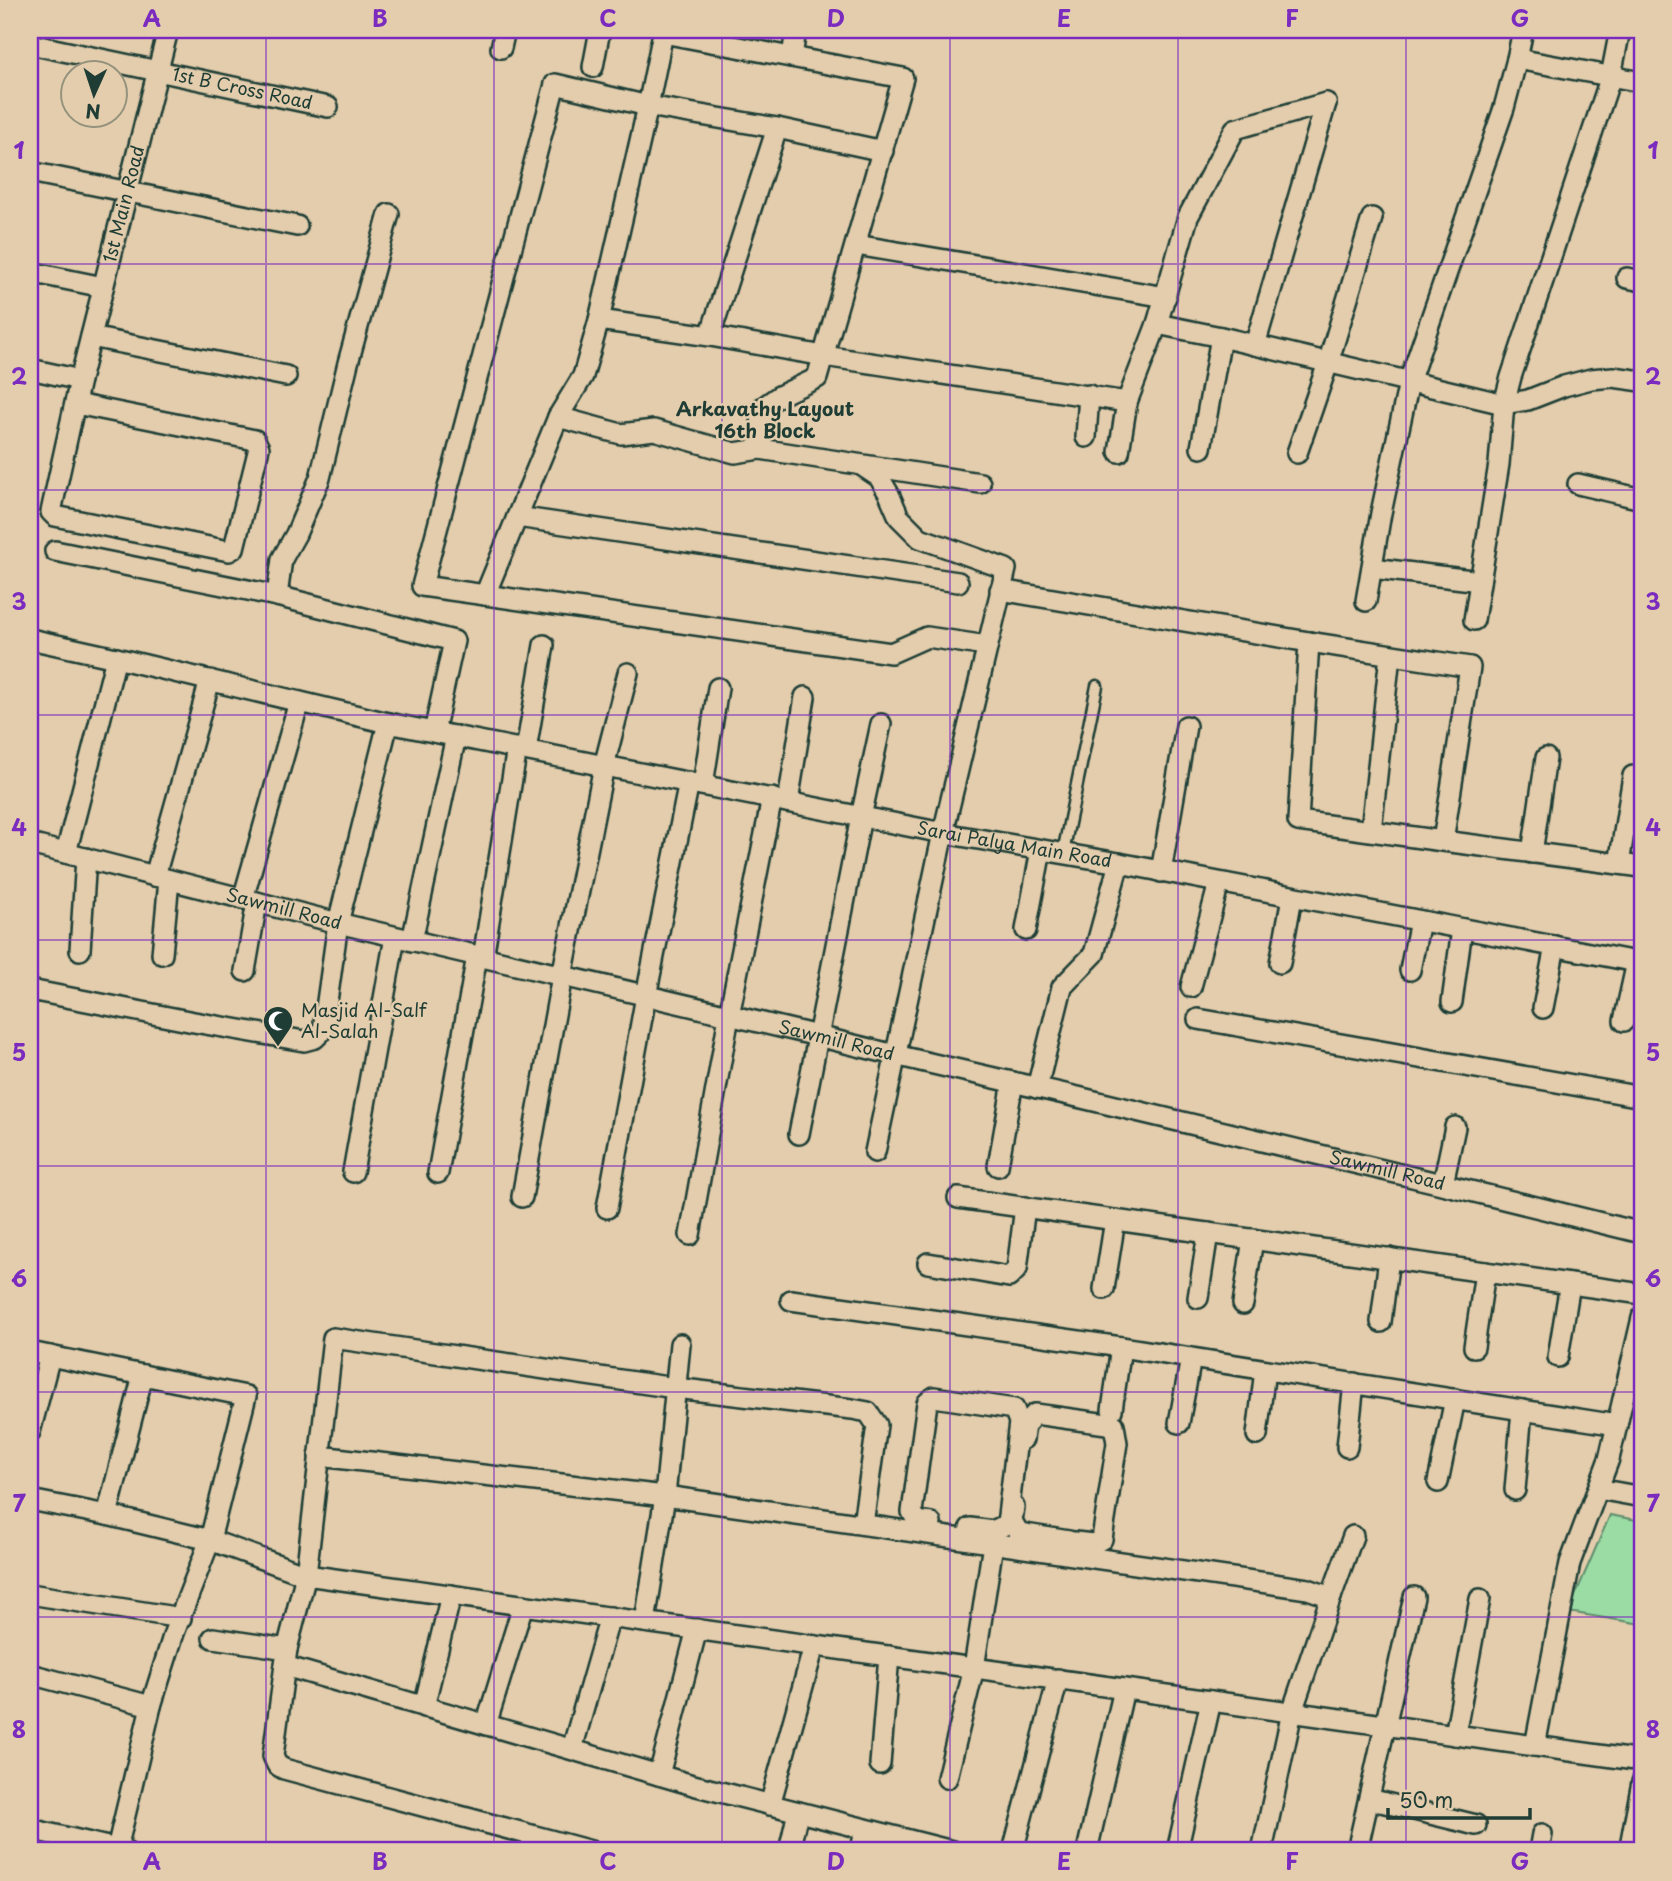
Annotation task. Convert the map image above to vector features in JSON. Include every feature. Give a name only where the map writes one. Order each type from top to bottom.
[{"type":"street","name":"1st Main Road","points":[[76,404],[255,440],[259,448],[234,548],[229,551],[51,512],[80,380],[168,30]]},
{"type":"street","points":[[593,66],[600,30]]},
{"type":"street","points":[[792,57],[796,30]]},
{"type":"street","points":[[1366,601],[1381,513],[1409,382],[1496,132],[1523,30]]},
{"type":"street","points":[[1474,620],[1499,464],[1504,404],[1611,76],[1620,30]]},
{"type":"street","points":[[485,595],[558,417],[583,376],[599,320],[663,33],[903,78],[817,378],[779,396],[762,408],[761,449]]},
{"type":"street","name":"1st B Cross Road","points":[[30,44],[328,107]]},
{"type":"street","points":[[1517,59],[1642,82]]},
{"type":"street","points":[[883,151],[777,128],[648,106],[555,83],[422,586],[891,653],[927,637],[987,646]]},
{"type":"street","points":[[1118,452],[1127,402],[1166,297],[1188,217],[1235,129],[1326,103],[1255,345]]},
{"type":"street","points":[[710,336],[777,128]]},
{"type":"street","points":[[30,172],[297,226]]},
{"type":"street","points":[[277,596],[282,559],[320,478],[389,214]]},
{"type":"street","points":[[1297,453],[1328,363],[1372,218]]},
{"type":"street","points":[[856,245],[1166,297]]},
{"type":"street","points":[[30,272],[103,288]]},
{"type":"street","points":[[599,320],[1127,402]]},
{"type":"street","points":[[1157,324],[1504,404],[1528,400],[1591,379],[1613,377],[1642,381]]},
{"type":"street","points":[[91,337],[286,376]]},
{"type":"street","points":[[1201,448],[1221,337]]},
{"type":"street","points":[[30,369],[80,380]]},
{"type":"street","points":[[1086,438],[1089,395]]},
{"type":"street","points":[[558,417],[621,434],[654,430],[735,453],[761,449],[980,483]]},
{"type":"street","points":[[861,465],[879,477],[899,517],[920,538],[1006,569],[943,833],[875,1152]]},
{"type":"street","points":[[1578,484],[1642,499]]},
{"type":"street","points":[[517,517],[958,582]]},
{"type":"street","points":[[55,551],[277,596],[453,641],[434,732]]},
{"type":"street","points":[[1371,568],[1480,581]]},
{"type":"street","points":[[1000,590],[1470,667],[1443,841]]},
{"type":"street","name":"Sarai Palya Main Road","points":[[30,639],[388,723],[943,833],[1119,863],[1640,962]]},
{"type":"street","points":[[1309,642],[1298,821],[1642,867]]},
{"type":"street","points":[[438,1173],[544,645]]},
{"type":"street","points":[[1371,831],[1391,655]]},
{"type":"street","points":[[66,853],[116,658]]},
{"type":"street","points":[[522,1197],[604,766],[628,673]]},
{"type":"street","points":[[162,954],[162,878],[210,680]]},
{"type":"street","points":[[607,1208],[646,996],[718,688]]},
{"type":"street","points":[[691,1235],[729,1016],[805,696]]},
{"type":"street","points":[[245,971],[250,901],[299,702]]},
{"type":"street","points":[[30,990],[304,1041],[315,1038],[323,1030],[338,923],[388,723]]},
{"type":"street","points":[[799,1134],[881,724]]},
{"type":"street","points":[[1161,872],[1186,726]]},
{"type":"street","points":[[353,1172],[403,939],[456,736]]},
{"type":"street","points":[[1532,853],[1546,758]]},
{"type":"street","points":[[1619,864],[1633,776]]},
{"type":"street","name":"Sawmill Road","points":[[30,844],[403,939],[1642,1233]]},
{"type":"street","points":[[1026,930],[1041,850]]},
{"type":"street","points":[[80,950],[86,858]]},
{"type":"street","points":[[1037,1088],[1062,987],[1094,954],[1119,863]]},
{"type":"street","points":[[1191,987],[1219,883]]},
{"type":"street","points":[[1280,963],[1292,897]]},
{"type":"street","points":[[1410,970],[1420,921]]},
{"type":"street","points":[[1452,1002],[1462,929]]},
{"type":"street","points":[[1543,1008],[1555,946]]},
{"type":"street","points":[[1624,1021],[1640,962]]},
{"type":"street","points":[[1198,1019],[1642,1097]]},
{"type":"street","points":[[998,1166],[1013,1082]]},
{"type":"street","points":[[1443,1184],[1455,1126]]},
{"type":"street","points":[[958,1198],[1642,1294]]},
{"type":"street","points":[[928,1264],[1009,1277],[1017,1269],[1025,1207]]},
{"type":"street","points":[[1104,1289],[1115,1220]]},
{"type":"street","points":[[1198,1298],[1209,1233]]},
{"type":"street","points":[[1243,1304],[1253,1240]]},
{"type":"street","points":[[1381,1322],[1389,1258]]},
{"type":"street","points":[[1474,1347],[1485,1272]]},
{"type":"street","points":[[1558,1357],[1570,1284]]},
{"type":"street","points":[[791,1300],[1121,1347],[1617,1425]]},
{"type":"street","points":[[1535,1746],[1570,1563],[1609,1459],[1642,1318]]},
{"type":"street","points":[[591,1851],[277,1765],[273,1756],[286,1658],[306,1575],[333,1338],[675,1388],[868,1412],[877,1425],[863,1524]]},
{"type":"street","points":[[645,1622],[665,1496],[680,1344]]},
{"type":"street","points":[[1112,1410],[1121,1347]]},
{"type":"street","points":[[30,1352],[246,1396],[211,1540],[174,1633],[151,1706],[121,1850],[30,1829]]},
{"type":"street","points":[[30,1433],[50,1356]]},
{"type":"street","points":[[1179,1423],[1191,1358]]},
{"type":"street","points":[[1257,1435],[1265,1370]]},
{"type":"street","points":[[107,1515],[143,1375]]},
{"type":"street","points":[[1347,1447],[1354,1383]]},
{"type":"street","points":[[319,1456],[665,1496],[863,1524],[930,1528],[993,1531],[1007,1524],[1019,1422],[1014,1409],[934,1397],[928,1403],[912,1512],[917,1521],[930,1528],[993,1544],[1074,1548],[1102,1539],[1117,1443],[1114,1425],[1035,1414],[1025,1425],[1012,1521],[1019,1533],[1074,1548],[1308,1589],[1331,1597]]},
{"type":"street","points":[[1438,1482],[1455,1399]]},
{"type":"street","points":[[1515,1490],[1522,1410]]},
{"type":"street","points":[[1598,1489],[1642,1497]]},
{"type":"street","points":[[30,1500],[211,1540],[306,1575],[1642,1761]]},
{"type":"street","points":[[1262,1851],[1292,1712],[1353,1536]]},
{"type":"street","points":[[947,1779],[974,1668],[993,1544]]},
{"type":"street","points":[[30,1594],[181,1618]]},
{"type":"street","points":[[424,1707],[451,1595]]},
{"type":"street","points":[[1357,1851],[1415,1597]]},
{"type":"street","points":[[1455,1735],[1480,1599]]},
{"type":"street","points":[[486,1725],[523,1605]]},
{"type":"street","points":[[572,1749],[610,1617]]},
{"type":"street","points":[[659,1775],[697,1629]]},
{"type":"street","points":[[213,1638],[286,1658],[424,1707],[693,1785],[952,1851]]},
{"type":"street","points":[[770,1805],[814,1646]]},
{"type":"street","points":[[880,1764],[890,1656]]},
{"type":"street","points":[[30,1674],[151,1706]]},
{"type":"street","points":[[1013,1851],[1058,1679]]},
{"type":"street","points":[[1087,1851],[1124,1689]]},
{"type":"street","points":[[1177,1851],[1211,1701]]},
{"type":"street","points":[[1629,1851],[1642,1782]]},
{"type":"street","points":[[1369,1799],[1476,1825]]},
{"type":"street","points":[[789,1851],[798,1812]]},
{"type":"street","points":[[861,1851],[865,1829]]},
{"type":"lane","points":[[1063,853],[1097,686]]},
{"type":"green space","points":[[1610,1515],[1642,1521],[1642,1624],[1568,1612]]},
{"type":"place","name":"Masjid Al-Salf Al-Salah","points":[[278,1048]]},
{"type":"district","name":"Arkavathy Layout 16th Block","points":[[765,420]]}]
